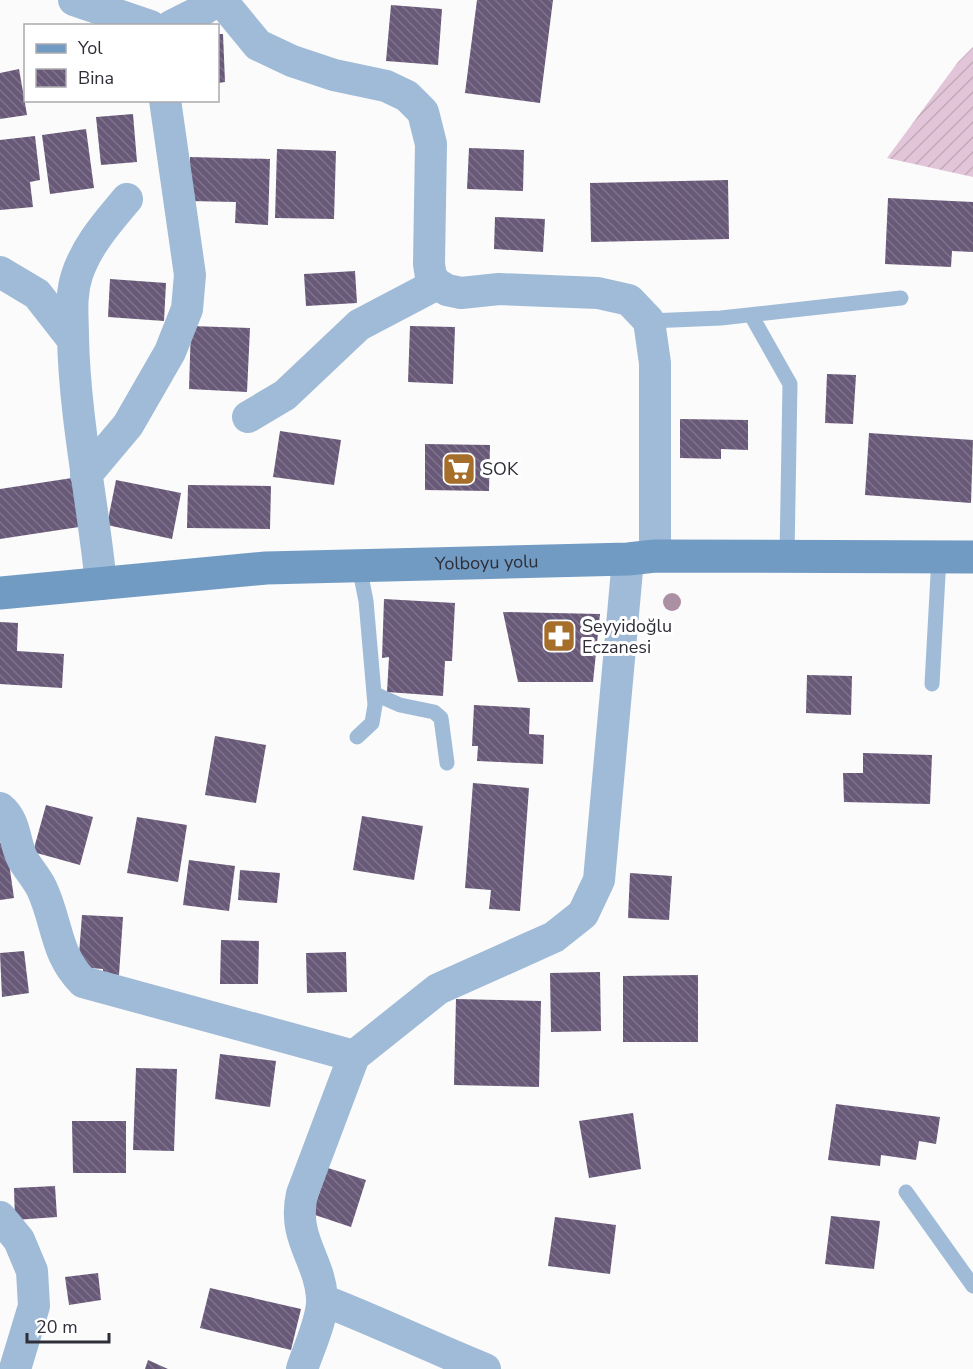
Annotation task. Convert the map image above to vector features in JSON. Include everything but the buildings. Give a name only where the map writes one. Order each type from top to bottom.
[{"type":"main road","name":"Yolboyu yolu","points":[[0,593],[266,568],[642,558],[973,557]]},
{"type":"street","points":[[74,0],[144,24]]},
{"type":"street","points":[[175,24],[219,0],[258,45],[292,61],[334,75],[386,86],[407,96],[423,112],[431,144],[429,264],[431,277],[437,284],[447,290],[461,293],[499,289],[598,293],[629,300],[649,321],[655,363],[642,558],[599,880],[583,914],[554,937],[438,989],[354,1056],[298,1210],[300,1228],[320,1285],[322,1299],[302,1369]]},
{"type":"street","points":[[86,475],[128,425],[170,352],[187,309],[190,275],[165,102]]},
{"type":"street","points":[[101,584],[96,529],[86,475],[75,390],[72,305],[76,277],[88,249],[127,199]]},
{"type":"street","points":[[0,272],[37,294],[73,340]]},
{"type":"street","points":[[248,417],[285,395],[359,325],[437,284]]},
{"type":"street","points":[[0,808],[6,813],[16,833],[22,857],[42,888],[63,957],[71,970],[83,982],[354,1056]]},
{"type":"street","points":[[0,1217],[19,1240],[32,1271],[34,1306],[15,1369]]},
{"type":"street","points":[[322,1299],[485,1369]]},
{"type":"lane","points":[[649,321],[751,315],[901,298]]},
{"type":"lane","points":[[751,315],[790,384],[787,556]]},
{"type":"lane","points":[[932,684],[939,557]]},
{"type":"lane","points":[[357,737],[372,723],[375,694],[366,601],[359,566]]},
{"type":"lane","points":[[375,694],[400,705],[434,712],[441,718],[447,763]]},
{"type":"lane","points":[[906,1191],[973,1286]]},
{"type":"shaded area","points":[[973,47],[973,177],[887,158],[958,62]]},
{"type":"place","name":"SOK","points":[[459,469]]},
{"type":"place","name":"Seyyidoğlu Eczanesi","points":[[559,636]]}]
